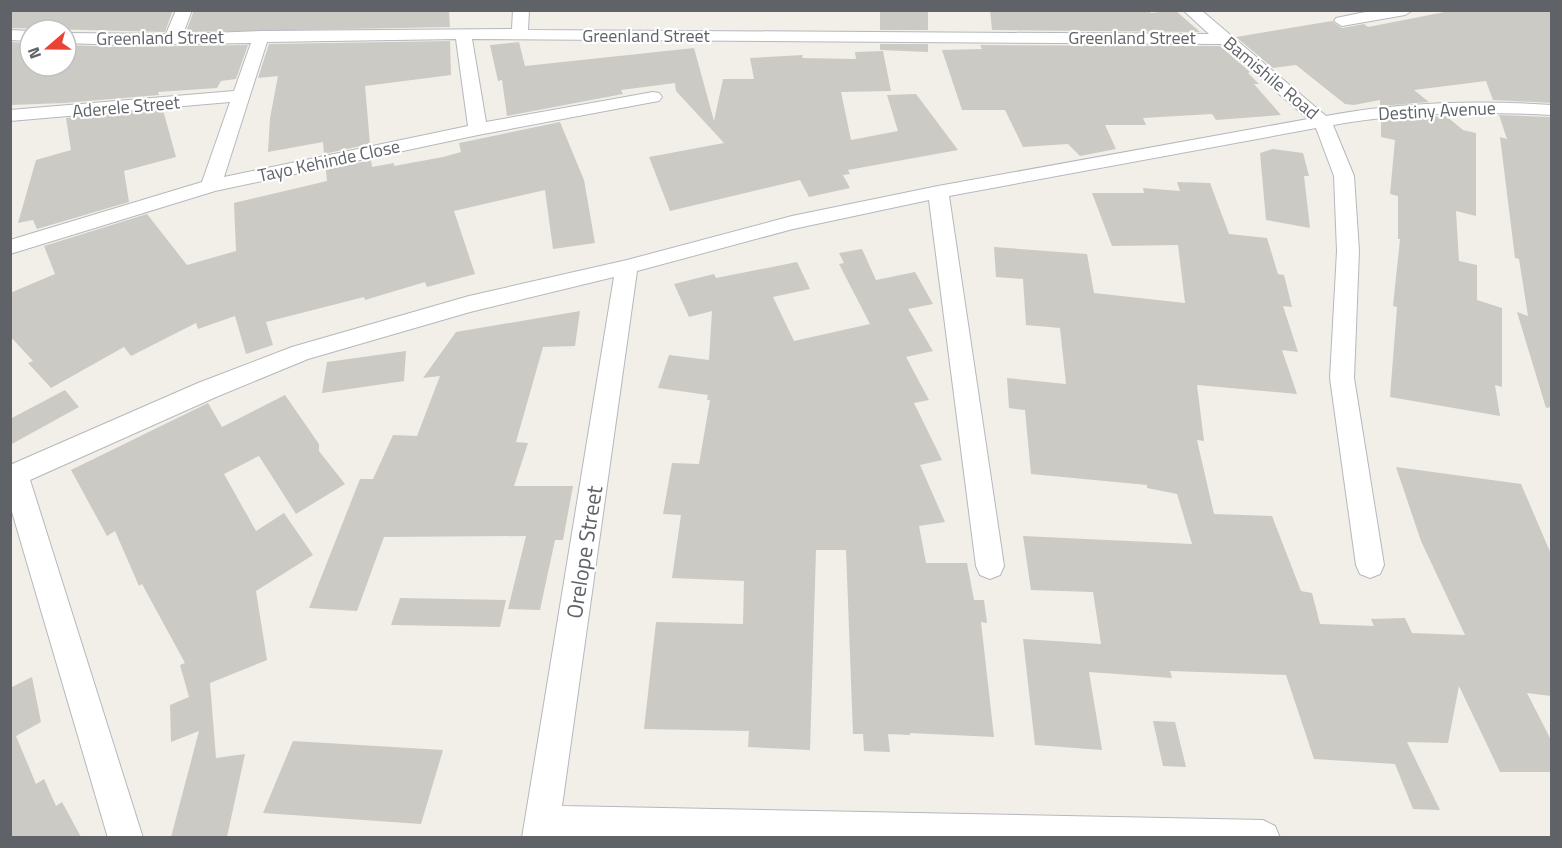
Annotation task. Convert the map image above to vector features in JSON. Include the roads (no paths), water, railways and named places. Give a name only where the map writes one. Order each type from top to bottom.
[{"type":"street","points":[[173,38],[184,10]]},
{"type":"street","points":[[520,10],[520,35]]},
{"type":"street","name":"Bamishile Road","points":[[1191,10],[1323,122]]},
{"type":"street","points":[[1342,21],[1405,10]]},
{"type":"street","points":[[463,33],[478,129]]},
{"type":"street","name":"Greenland Street","points":[[78,38],[463,33],[1226,39]]},
{"type":"street","points":[[210,186],[261,36]]},
{"type":"street","name":"Aderele Street","points":[[10,116],[241,96]]},
{"type":"street","name":"Tayo Kehinde Close","points":[[10,247],[210,186],[478,129],[652,97]]},
{"type":"street","name":"Destiny Avenue","points":[[13,476],[207,390],[300,353],[469,304],[627,267],[792,223],[938,192],[1323,122],[1436,108],[1506,107],[1551,110]]},
{"type":"street","points":[[1323,122],[1344,176],[1348,251],[1342,378],[1370,565]]},
{"type":"street","points":[[938,192],[990,566]]},
{"type":"street","name":"Orelope Street","points":[[541,830],[627,267]]},
{"type":"street","points":[[13,476],[126,837]]},
{"type":"street","points":[[541,830],[1263,837]]}]
